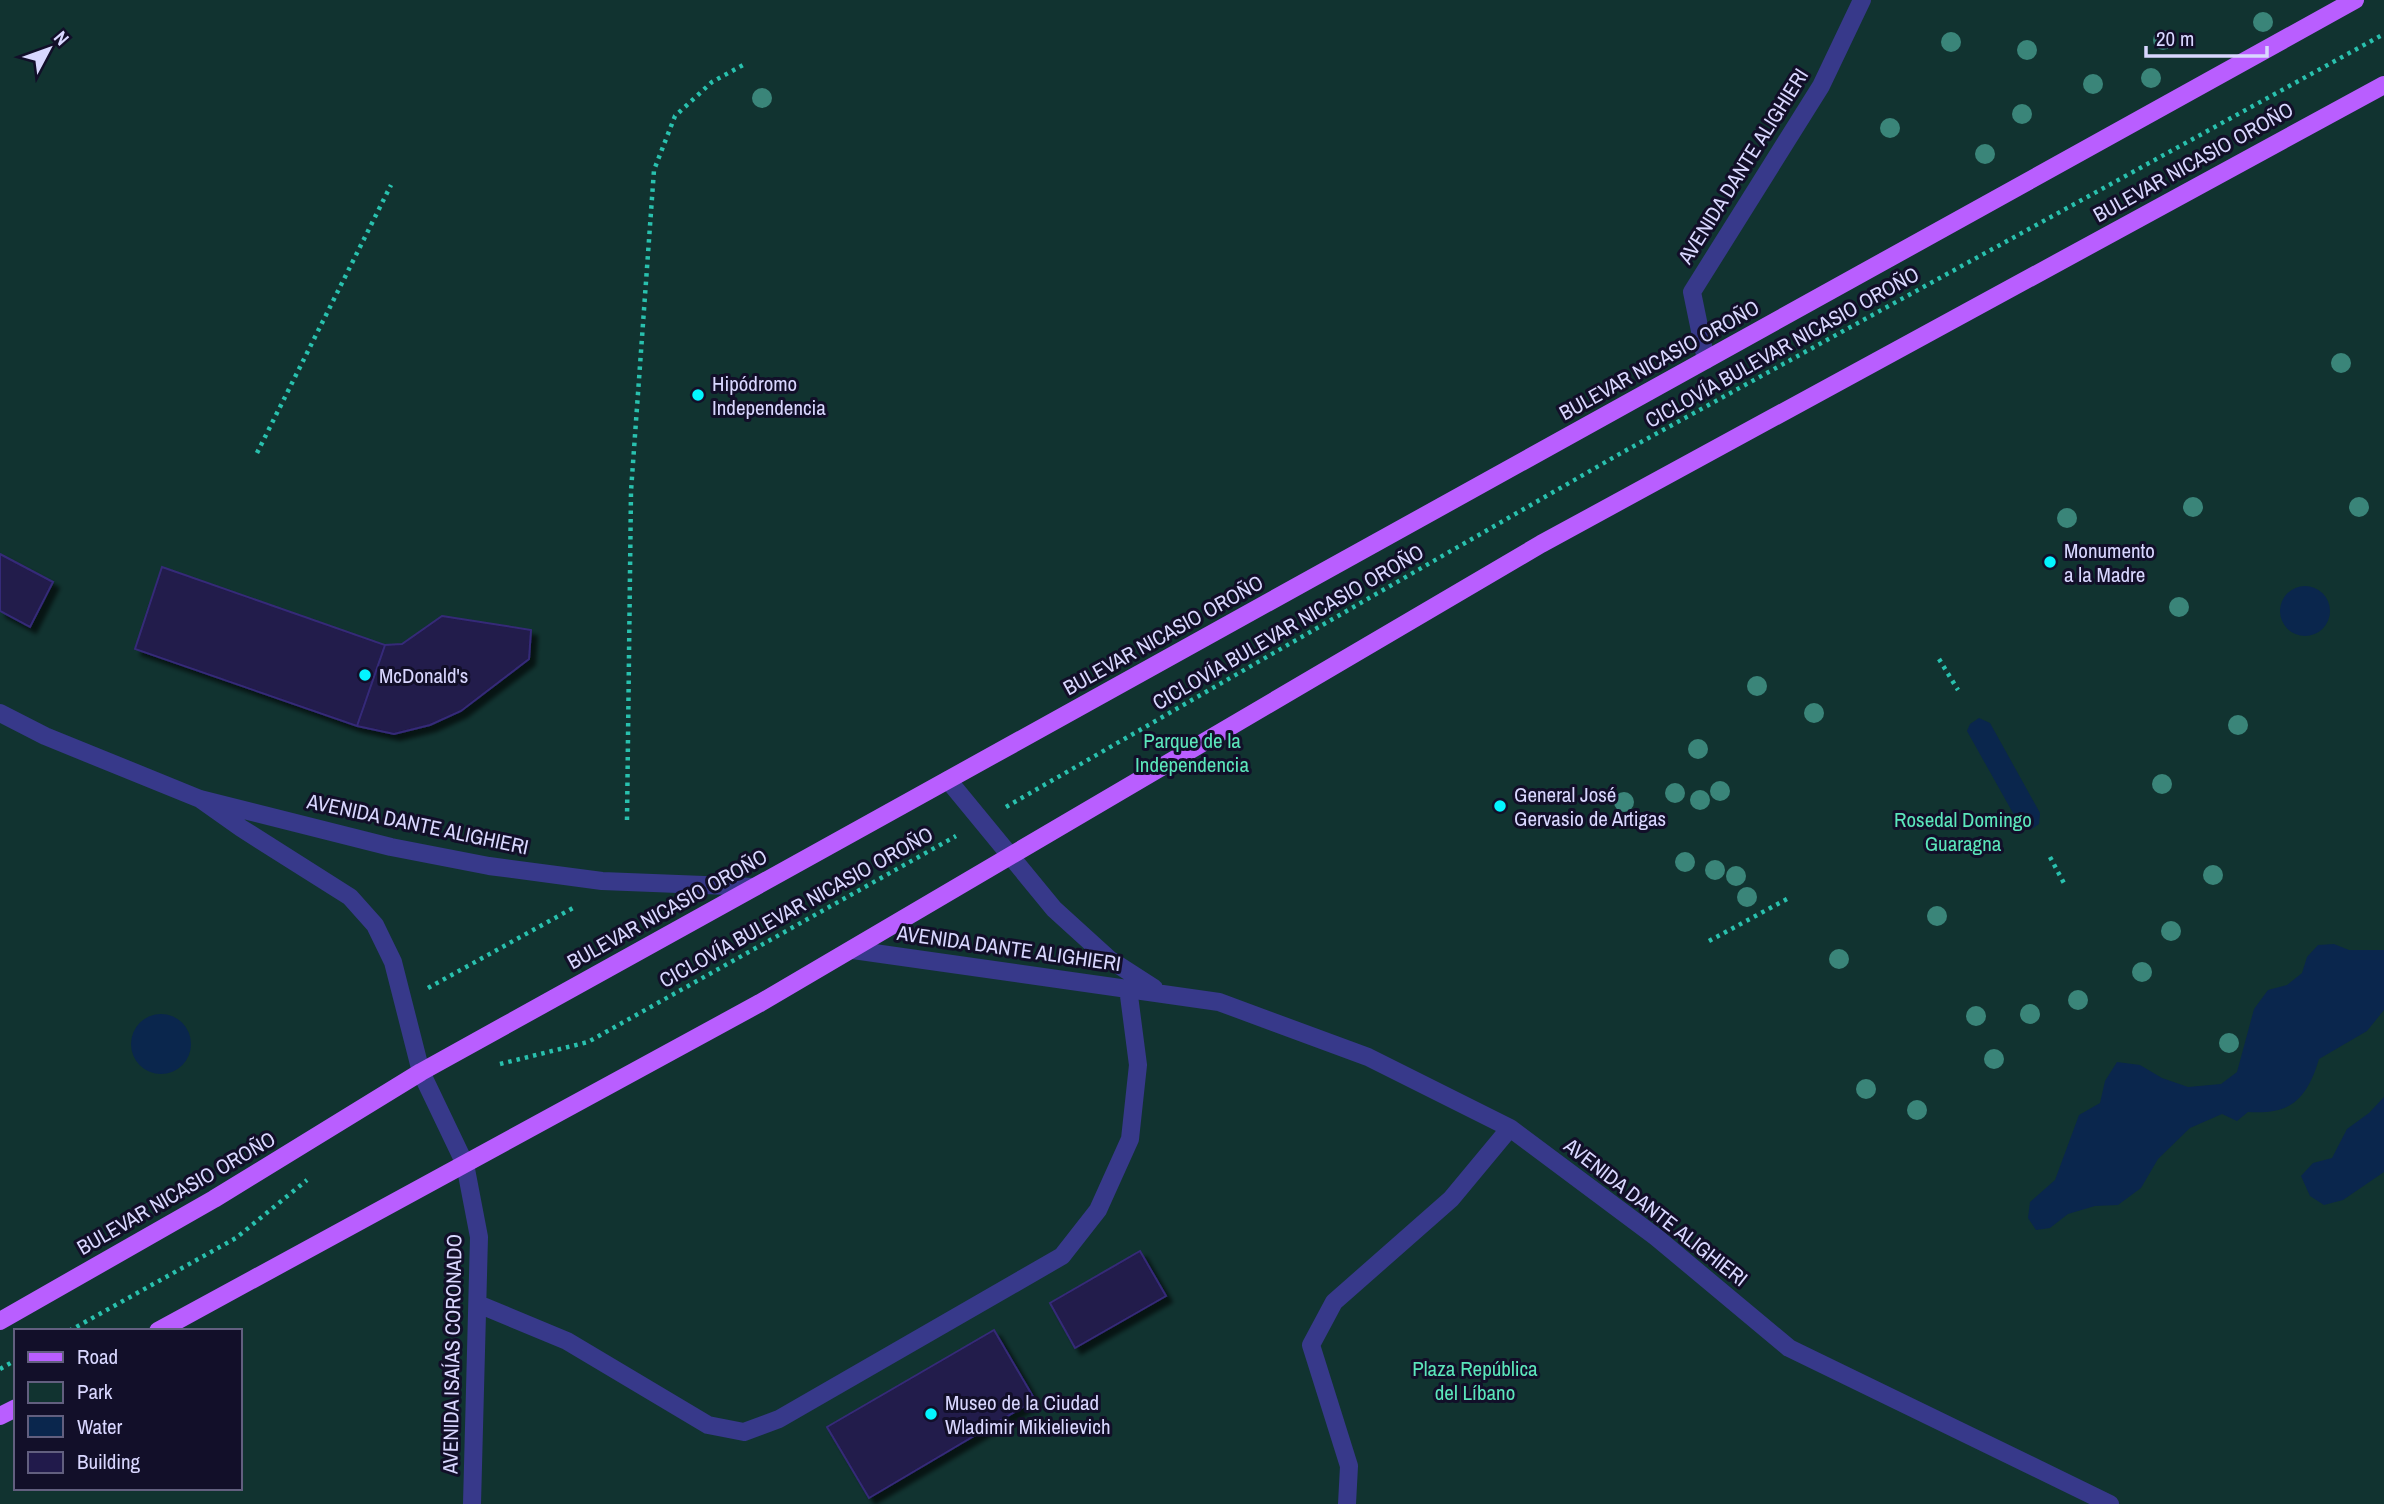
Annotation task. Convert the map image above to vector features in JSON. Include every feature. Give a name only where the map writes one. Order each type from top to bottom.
[{"type":"main road","name":"BULEVAR NICASIO OROÑO","points":[[0,1321],[214,1199],[421,1072],[2355,0]]},
{"type":"main road","name":"BULEVAR NICASIO OROÑO","points":[[162,1329],[853,950],[1541,544],[2384,85]]},
{"type":"street","name":"AVENIDA DANTE ALIGHIERI","points":[[1706,360],[1692,292],[1821,86],[1862,0]]},
{"type":"street","name":"AVENIDA DANTE ALIGHIERI","points":[[0,713],[45,736],[200,799],[391,846],[489,866],[602,881],[755,887]]},
{"type":"street","name":"AVENIDA DANTE ALIGHIERI","points":[[948,780],[1054,909],[1109,959],[1159,992]]},
{"type":"street","name":"AVENIDA DANTE ALIGHIERI","points":[[200,799],[350,897],[375,925],[393,962],[421,1072],[465,1164]]},
{"type":"street","name":"AVENIDA DANTE ALIGHIERI","points":[[853,950],[1219,1002],[1368,1057],[1510,1128],[1656,1237],[1789,1348],[2110,1504]]},
{"type":"street","points":[[478,1304],[567,1341],[708,1425],[744,1432],[779,1419],[1062,1256],[1098,1210],[1130,1139],[1138,1065],[1128,988]]},
{"type":"street","points":[[1346,1504],[1349,1466],[1311,1345],[1334,1302],[1451,1199],[1510,1128]]},
{"type":"street","name":"AVENIDA ISAÍAS CORONADO","points":[[465,1164],[479,1237],[472,1504]]},
{"type":"path","name":"CICLOVÍA BULEVAR NICASIO OROÑO","points":[[488,1070],[587,1042],[982,821],[1623,452],[2384,34]]},
{"type":"path","points":[[627,820],[631,491],[654,170],[675,116],[712,82],[743,65]]},
{"type":"path","points":[[257,453],[391,185]]},
{"type":"path","points":[[1939,659],[1958,690]]},
{"type":"path","points":[[2050,857],[2066,887]]},
{"type":"path","points":[[1709,941],[1787,899]]},
{"type":"path","points":[[424,990],[577,906]]},
{"type":"path","points":[[73,1329],[236,1238],[315,1173]]},
{"type":"green space","name":"Parque de la Independencia","points":[[0,0],[2384,0],[2384,1504],[0,1504]]},
{"type":"water","points":[[2305,586],[2323,593],[2330,611],[2323,629],[2305,636],[2287,629],[2280,611],[2287,593]]},
{"type":"water","points":[[1979,718],[1990,723],[2040,813],[2039,824],[2030,830],[2018,822],[1967,731],[1970,724]]},
{"type":"water","points":[[2334,944],[2349,950],[2384,950],[2384,1010],[2367,1031],[2319,1059],[2309,1085],[2295,1102],[2276,1111],[2248,1112],[2237,1121],[2222,1114],[2190,1128],[2158,1159],[2141,1188],[2118,1205],[2095,1206],[2068,1214],[2050,1228],[2036,1230],[2028,1218],[2030,1202],[2055,1180],[2079,1115],[2100,1103],[2105,1081],[2117,1062],[2140,1065],[2162,1078],[2188,1087],[2221,1084],[2237,1072],[2254,1009],[2268,990],[2287,985],[2302,973],[2307,957],[2318,945]]},
{"type":"water","points":[[155,1014],[167,1014],[186,1027],[191,1044],[189,1056],[178,1069],[167,1074],[155,1074],[136,1061],[131,1050],[131,1038],[144,1019]]},
{"type":"water","points":[[2384,1097],[2384,1172],[2343,1200],[2324,1205],[2310,1196],[2301,1176],[2313,1163],[2332,1158],[2347,1129],[2369,1113]]},
{"type":"building","points":[[0,554],[53,582],[30,627],[0,611]]},
{"type":"building","points":[[162,567],[385,645],[357,726],[135,649]]},
{"type":"building","points":[[442,616],[531,630],[529,659],[461,711],[430,725],[394,734],[357,726],[385,645],[402,644]]},
{"type":"building","points":[[1140,1251],[1166,1296],[1075,1348],[1050,1303]]},
{"type":"building","name":"Museo de la Ciudad Wladimir Mikielievich","points":[[994,1330],[1035,1400],[869,1498],[827,1427]]},
{"type":"place","name":"Hipódromo Independencia","points":[[698,395]]},
{"type":"place","name":"Monumento a la Madre","points":[[2050,562]]},
{"type":"place","name":"McDonald's","points":[[365,675]]},
{"type":"place","name":"General José Gervasio de Artigas","points":[[1500,806]]},
{"type":"place","name":"Museo de la Ciudad Wladimir Mikielievich","points":[[931,1414]]},
{"type":"park label","name":"Rosedal Domingo Guaragna","points":[[1963,831]]},
{"type":"park label","name":"Plaza República del Líbano","points":[[1475,1380]]}]
